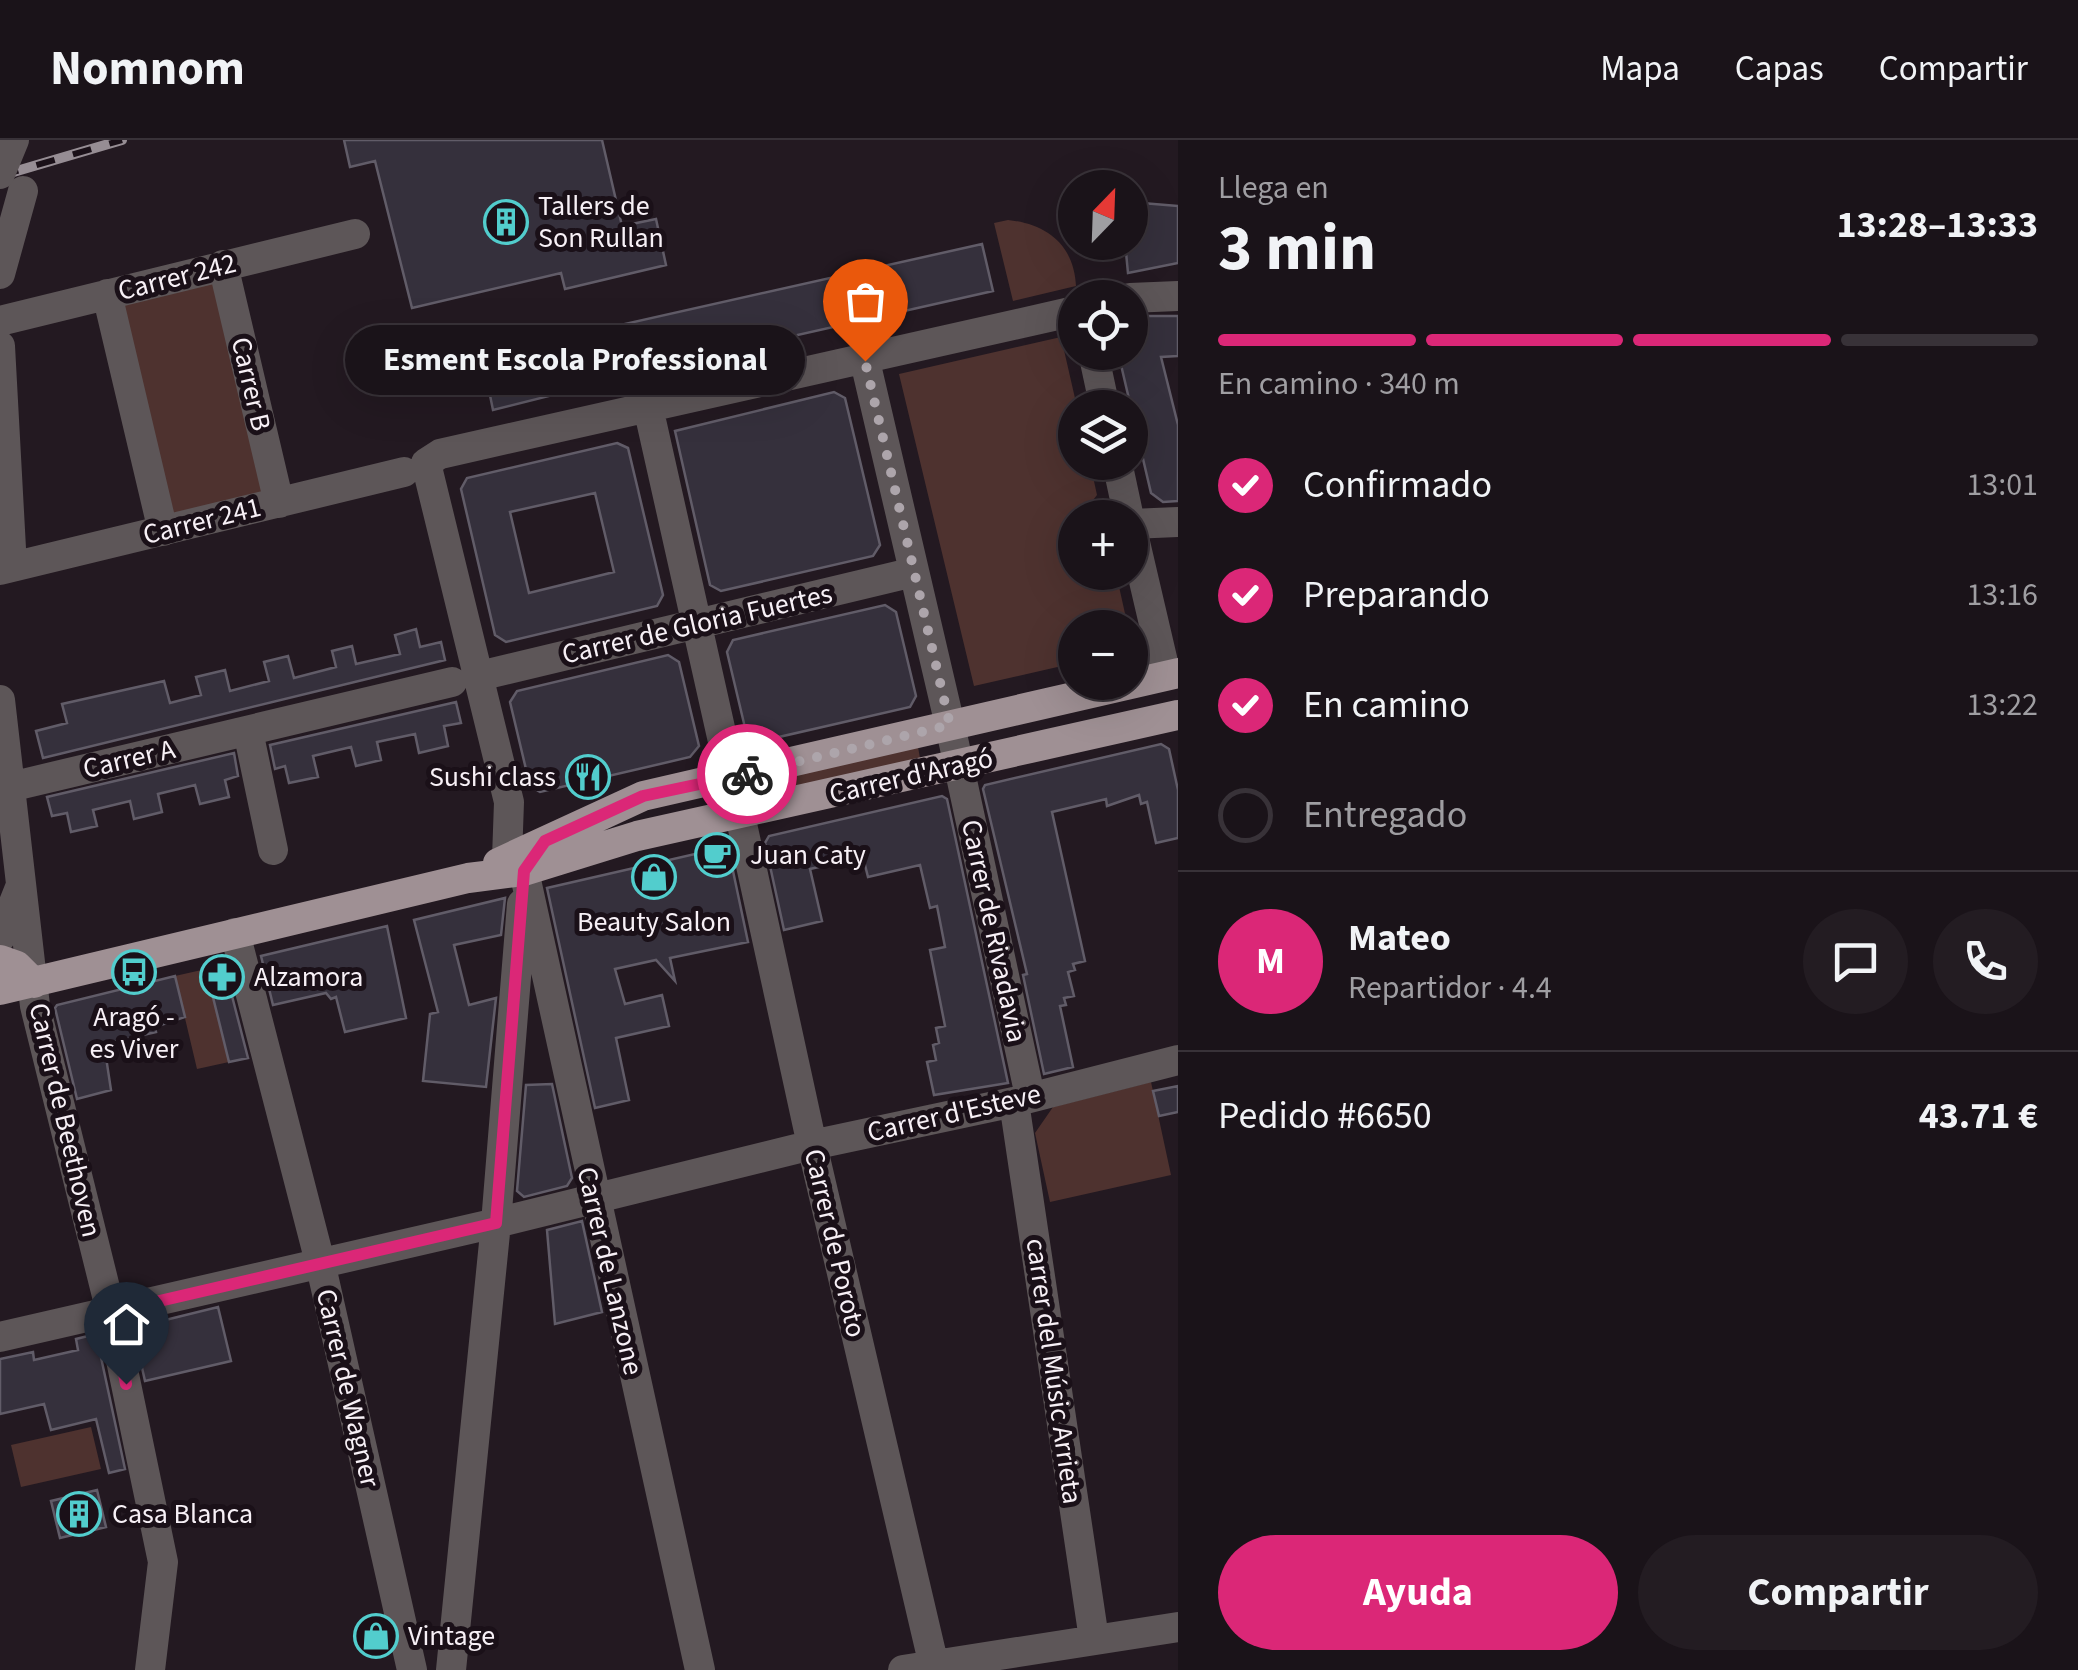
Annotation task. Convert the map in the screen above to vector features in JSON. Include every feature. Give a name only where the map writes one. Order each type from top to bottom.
[{"type":"main road","name":"Carrer d'Aragó","points":[[516,864],[545,841],[643,796],[950,725],[1167,683]]},
{"type":"main road","name":"Carrer d'Aragó","points":[[0,990],[516,864],[1178,716]]},
{"type":"main road","points":[[731,778],[740,815]]},
{"type":"main road","points":[[0,960],[17,966],[34,983]]},
{"type":"street","points":[[0,142],[11,140],[12,182],[0,274]]},
{"type":"street","name":"Carrer 242","points":[[0,321],[355,234]]},
{"type":"street","name":"Carrer B","points":[[223,265],[279,503]]},
{"type":"street","points":[[106,294],[164,531]]},
{"type":"street","points":[[1148,297],[1178,296]]},
{"type":"street","name":"Carrer 241","points":[[6,568],[415,468],[440,454],[1058,316]]},
{"type":"street","points":[[0,346],[6,568]]},
{"type":"street","name":"Carrer de Rivadavia","points":[[865,361],[959,765],[1022,1099]]},
{"type":"street","points":[[648,407],[731,778]]},
{"type":"street","points":[[415,468],[466,679],[509,802],[516,864],[496,1223],[451,1670]]},
{"type":"street","points":[[1148,521],[1178,522]]},
{"type":"street","name":"Carrer de Gloria Fuertes","points":[[466,679],[914,572]]},
{"type":"street","points":[[1146,590],[1167,683]]},
{"type":"street","name":"Carrer A","points":[[10,787],[466,679]]},
{"type":"street","name":"Carrer de Beethoven","points":[[0,700],[35,1006],[112,1312],[163,1562],[150,1670]]},
{"type":"street","points":[[248,731],[272,850]]},
{"type":"street","name":"Carrer de Poroto","points":[[740,815],[812,1145],[935,1668]]},
{"type":"street","name":"Carrer de Lanzone","points":[[516,864],[700,1670]]},
{"type":"street","points":[[0,938],[22,882]]},
{"type":"street","name":"Carrer de Wagner","points":[[236,933],[320,1262],[412,1670]]},
{"type":"street","name":"Carrer d'Esteve","points":[[0,1337],[1178,1060]]},
{"type":"street","name":"carrer del Músic Arrieta","points":[[1022,1099],[1094,1639]]},
{"type":"street","points":[[903,1670],[935,1668],[1178,1626]]},
{"type":"shaded area","points":[[1022,222],[1056,239],[1058,260],[1070,260],[1075,280],[1058,280],[1058,290],[1013,301],[994,223]]},
{"type":"shaded area","points":[[223,265],[279,503],[163,531],[107,294]]},
{"type":"shaded area","points":[[1058,338],[1058,370],[1069,370],[1073,390],[1058,390],[1058,480],[1094,480],[1097,495],[1093,500],[1058,500],[1058,590],[1120,590],[1124,610],[1058,610],[1058,667],[974,686],[899,374]]},
{"type":"shaded area","points":[[918,747],[920,758],[773,793],[771,781]]},
{"type":"shaded area","points":[[206,969],[229,1062],[197,1069],[175,976]]},
{"type":"shaded area","points":[[1151,1082],[1171,1175],[1050,1202],[1035,1133],[1053,1107]]},
{"type":"shaded area","points":[[91,1427],[101,1469],[21,1487],[11,1445]]},
{"type":"building","name":"Tallers de Son Rullan","points":[[344,140],[602,140],[622,226],[656,219],[666,265],[565,289],[561,273],[412,308],[375,161],[350,167]]},
{"type":"building","points":[[1148,204],[1178,206],[1178,263],[1128,273],[1127,260],[1148,260]]},
{"type":"building","points":[[982,244],[993,291],[722,352],[716,325],[674,331],[680,363],[493,410],[482,356]]},
{"type":"building","points":[[1148,316],[1178,316],[1178,356],[1161,357],[1178,425],[1178,501],[1163,502],[1151,493],[1148,390],[1127,390],[1122,370],[1148,370]]},
{"type":"building","points":[[834,392],[845,398],[880,545],[873,556],[721,591],[710,585],[675,431]]},
{"type":"building","points":[[617,443],[628,448],[663,595],[657,606],[506,642],[495,635],[461,489],[467,478]],"holes":[[[595,493],[614,572],[529,593],[510,512]]]},
{"type":"building","points":[[885,605],[896,612],[916,696],[910,707],[757,742],[747,736],[727,652],[733,640]]},
{"type":"building","points":[[416,629],[420,647],[441,642],[445,660],[43,758],[36,731],[67,723],[62,704],[164,681],[170,703],[201,695],[196,677],[225,670],[230,691],[269,681],[264,662],[288,656],[294,678],[336,667],[332,651],[352,646],[356,664],[400,654],[395,635]]},
{"type":"building","points":[[668,655],[679,662],[699,746],[690,757],[540,792],[530,786],[510,702],[517,691]]},
{"type":"building","points":[[456,702],[461,723],[444,726],[448,746],[419,753],[415,734],[377,742],[381,760],[356,766],[351,747],[313,756],[318,777],[289,783],[285,766],[275,769],[270,745]]},
{"type":"building","points":[[1161,744],[1169,749],[1178,790],[1178,838],[1156,843],[1147,802],[1141,804],[1139,795],[1107,806],[1106,799],[1052,812],[1085,961],[1073,964],[1075,970],[1068,972],[1074,996],[1064,998],[1066,1005],[1060,1006],[1073,1067],[1044,1074],[1023,975],[1027,974],[983,789],[985,785]]},
{"type":"building","points":[[234,753],[238,776],[225,780],[229,797],[200,804],[195,785],[158,794],[162,812],[134,819],[130,801],[93,810],[97,826],[71,832],[67,813],[52,816],[47,797]]},
{"type":"building","points":[[942,796],[947,799],[1008,1083],[934,1095],[927,1062],[936,1060],[936,1028],[945,1026],[930,950],[945,947],[937,906],[930,908],[920,865],[868,877],[863,857],[810,869],[822,921],[784,930],[765,843],[769,836]]},
{"type":"building","points":[[721,848],[729,852],[748,942],[670,958],[675,981],[656,960],[615,969],[625,1004],[662,995],[669,1026],[616,1038],[629,1100],[595,1108],[547,888]]},
{"type":"building","points":[[505,898],[501,935],[454,945],[469,1005],[496,998],[486,1087],[423,1081],[430,1014],[438,1012],[414,920]]},
{"type":"building","points":[[387,926],[406,1018],[345,1032],[336,997],[331,999],[326,993],[273,1005],[261,956]]},
{"type":"building","points":[[224,965],[248,1058],[229,1062],[206,969]]},
{"type":"building","points":[[175,976],[185,1017],[155,1027],[156,1032],[104,1044],[111,1090],[77,1099],[57,1005]]},
{"type":"building","points":[[552,1084],[572,1178],[567,1186],[524,1197],[517,1191],[526,1085]]},
{"type":"building","points":[[1178,1086],[1178,1112],[1159,1116],[1153,1091]]},
{"type":"building","points":[[582,1221],[602,1312],[555,1324],[547,1230]]},
{"type":"building","points":[[218,1307],[231,1361],[145,1381],[133,1328]]},
{"type":"building","points":[[96,1334],[125,1469],[109,1473],[96,1419],[51,1430],[44,1404],[0,1414],[0,1359],[33,1352],[34,1360],[78,1350],[76,1339]]},
{"type":"building","name":"Casa Blanca","points":[[97,1490],[106,1527],[60,1538],[51,1501]]},
{"type":"railway","points":[[0,176],[122,140]]},
{"type":"way so far","points":[[747,774],[950,725],[865,361]]},
{"type":"place","name":"Tallers de Son Rullan","points":[[506,222]]},
{"type":"place","name":"Esment Escola Professional","points":[[865,361]]},
{"type":"place","name":"Sushi class","points":[[588,777]]},
{"type":"place","name":"Juan Caty","points":[[717,855]]},
{"type":"place","name":"Beauty Salon","points":[[654,877]]},
{"type":"place","name":"Aragó - es Viver","points":[[134,972]]},
{"type":"place","name":"Alzamora","points":[[222,977]]},
{"type":"place","name":"Casa Blanca","points":[[79,1514]]},
{"type":"place","name":"Vintage","points":[[376,1636]]},
{"type":"route","points":[[126,1384],[112,1312],[496,1223],[524,871],[545,841],[643,796],[747,774]]}]
